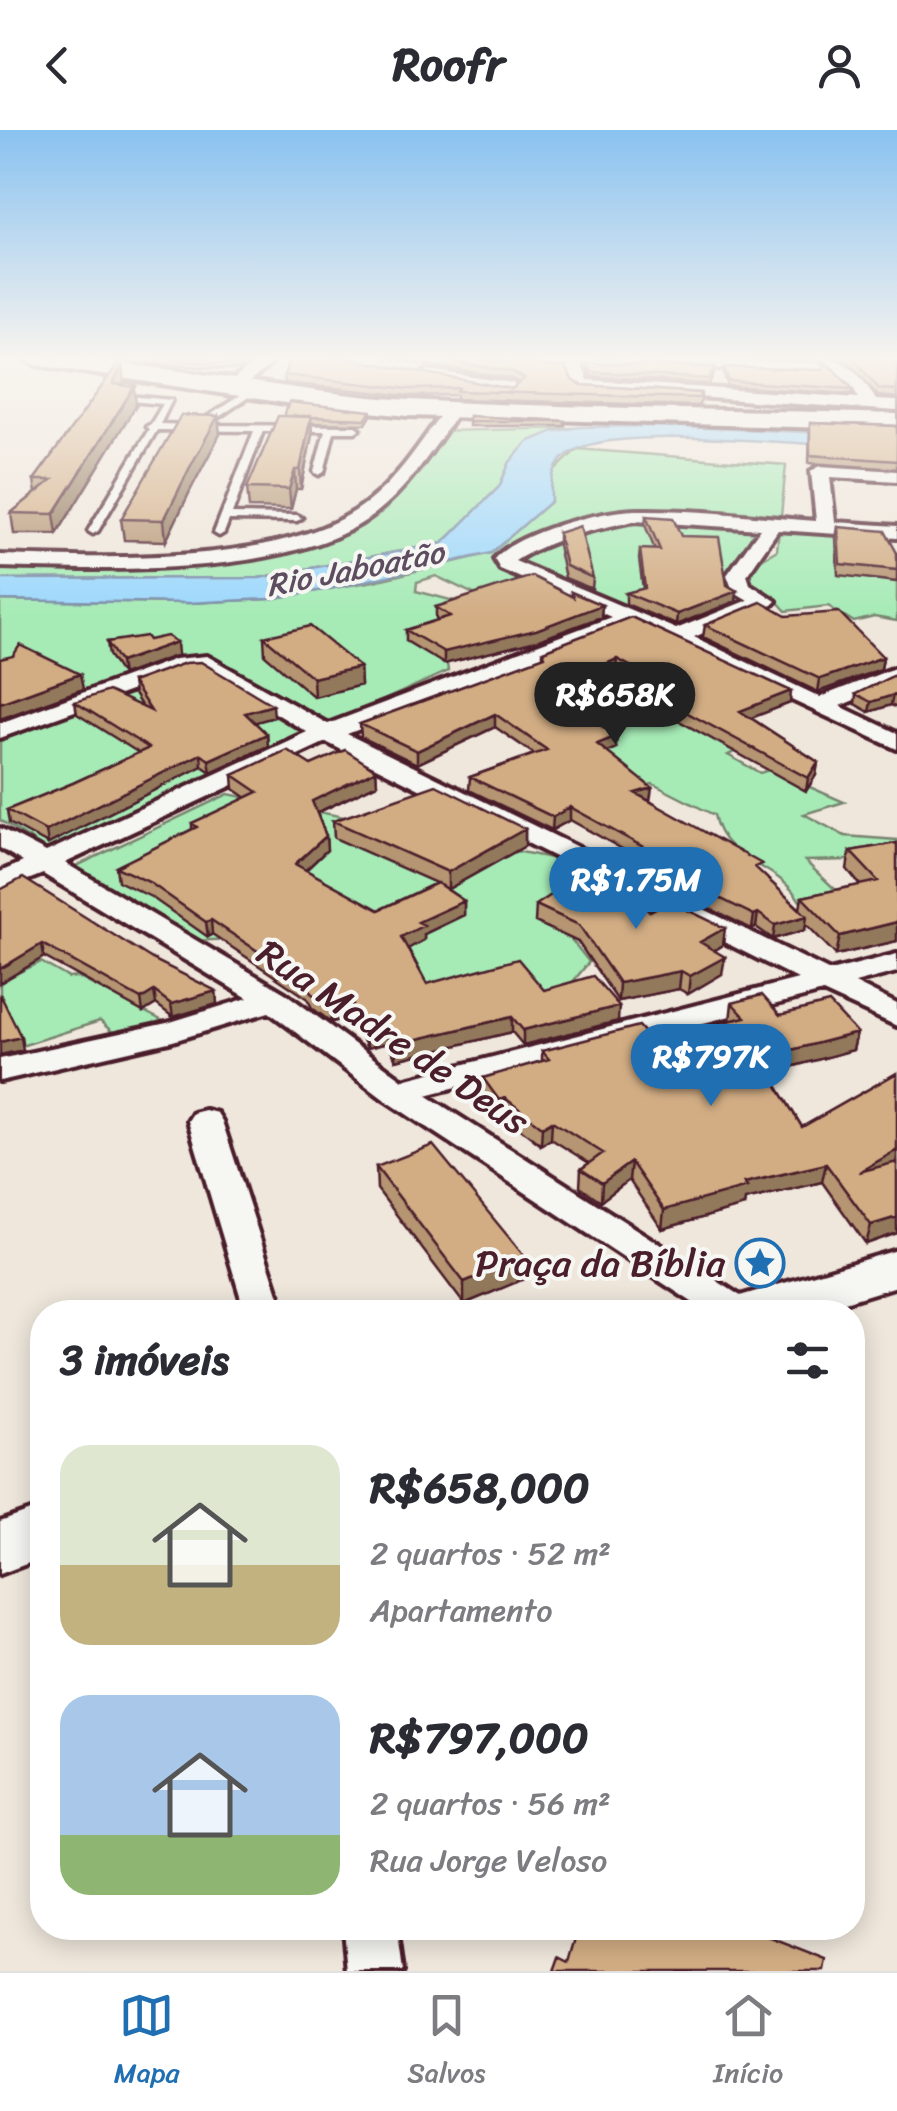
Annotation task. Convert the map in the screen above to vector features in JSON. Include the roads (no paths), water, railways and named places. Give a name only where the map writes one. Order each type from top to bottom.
[{"type":"street","points":[[0,560],[193,557],[290,544],[332,531],[359,517],[385,495],[429,444]]},
{"type":"street","points":[[826,528],[820,470],[897,476]]},
{"type":"street","points":[[897,532],[618,516],[528,544],[504,558],[507,566],[676,637],[897,742]]},
{"type":"street","points":[[676,637],[765,601],[740,588],[737,576],[772,525]]},
{"type":"street","points":[[0,882],[326,733],[631,617]]},
{"type":"street","points":[[0,731],[183,664],[208,663],[326,733],[897,1016]]},
{"type":"street","points":[[818,706],[897,674]]},
{"type":"street","name":"Rua Madre de Deus","points":[[0,836],[274,1000],[397,1092],[718,1300]]},
{"type":"street","points":[[397,1092],[897,963]]},
{"type":"street","points":[[0,1070],[173,1031],[274,1000]]},
{"type":"street","points":[[205,1121],[261,1300]]},
{"type":"street","points":[[791,1300],[897,1268]]},
{"type":"street","points":[[0,1548],[30,1537]]},
{"type":"street","points":[[371,1940],[375,1971]]},
{"type":"lane","points":[[93,531],[142,444]]},
{"type":"lane","points":[[219,533],[254,444]]},
{"type":"lane","points":[[319,472],[326,444]]},
{"type":"lane","points":[[225,517],[297,518]]},
{"type":"water","name":"Rio Jaboatão","points":[[525,444],[595,444],[562,459],[552,478],[551,501],[491,553],[269,599],[189,603],[0,600],[0,579],[259,578],[443,543],[499,487],[510,462]]},
{"type":"water","name":"Rio Jaboatão","points":[[808,444],[897,444],[897,450]]},
{"type":"place","name":"Praça da Bíblia","points":[[760,1263]]}]
